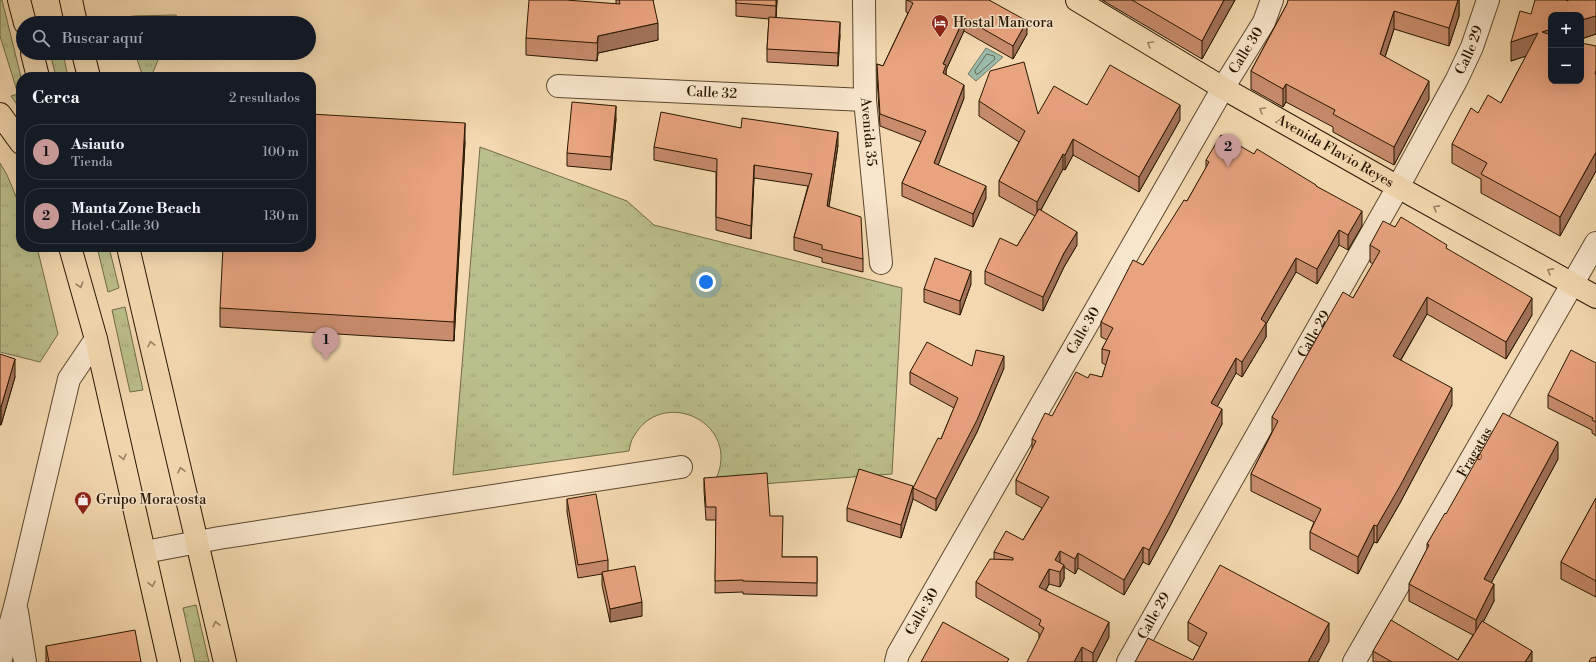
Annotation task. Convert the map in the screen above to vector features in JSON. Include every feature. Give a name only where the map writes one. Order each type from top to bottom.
[{"type":"main road","points":[[19,0],[22,16]]},
{"type":"main road","points":[[71,0],[74,16]]},
{"type":"main road","name":"Avenida Flavio Reyes","points":[[1078,0],[1223,88],[1596,297]]},
{"type":"main road","points":[[34,60],[37,72]]},
{"type":"main road","points":[[85,60],[88,72]]},
{"type":"main road","points":[[0,114],[16,136]]},
{"type":"main road","points":[[71,252],[96,339],[170,662]]},
{"type":"main road","points":[[129,252],[225,662]]},
{"type":"street","name":"Avenida 35","points":[[864,0],[865,100],[881,263]]},
{"type":"street","name":"Calle 30","points":[[896,662],[898,654],[1223,88],[1264,22],[1272,0]]},
{"type":"street","name":"Calle 29","points":[[1128,662],[1398,187],[1457,79],[1472,47],[1488,0]]},
{"type":"street","name":"Calle 32","points":[[558,86],[865,100]]},
{"type":"street","name":"Fragatas","points":[[1354,662],[1596,243]]},
{"type":"street","points":[[0,662],[16,603],[69,379],[96,339]]},
{"type":"street","points":[[145,552],[197,542],[681,466]]},
{"type":"street","points":[[16,603],[25,662]]},
{"type":"green space","points":[[0,0],[2,0],[20,72],[16,72],[16,88],[0,36]]},
{"type":"green space","points":[[176,15],[177,16],[133,16]]},
{"type":"green space","points":[[52,60],[64,60],[67,72],[55,72]]},
{"type":"green space","points":[[137,60],[158,60],[153,72],[141,72]]},
{"type":"green space","points":[[16,95],[16,103],[11,96]]},
{"type":"green space","points":[[480,147],[627,201],[654,225],[902,288],[892,474],[710,488],[718,474],[721,455],[717,439],[707,426],[694,417],[678,413],[662,414],[646,421],[633,438],[629,451],[453,475]]},
{"type":"green space","points":[[0,163],[16,196],[16,252],[38,252],[58,334],[40,362],[0,352]]},
{"type":"green space","points":[[98,252],[110,252],[119,288],[108,292]]},
{"type":"green space","points":[[125,307],[143,390],[130,392],[112,310]]},
{"type":"green space","points":[[196,605],[209,662],[195,662],[183,608]]},
{"type":"water","points":[[986,48],[1003,57],[976,81],[968,74]]},
{"type":"building","points":[[529,0],[566,0],[620,4],[619,0],[653,0],[658,23],[598,36],[597,43],[526,38]]},
{"type":"building","points":[[736,0],[776,0],[776,6],[736,3]]},
{"type":"building","points":[[907,0],[989,0],[1027,21],[1013,46],[964,18],[943,64],[946,65],[943,73],[964,85],[934,163],[986,186],[973,214],[902,183],[926,131],[880,114],[877,64],[883,66],[913,3]]},
{"type":"building","points":[[1132,0],[1224,0],[1202,41]]},
{"type":"building","points":[[1288,0],[1458,0],[1449,28],[1394,11],[1380,54],[1429,81],[1394,147],[1333,114],[1335,110],[1286,84],[1283,89],[1251,71]]},
{"type":"building","points":[[1535,0],[1596,0],[1596,16],[1584,19],[1584,12],[1548,12],[1548,30],[1542,32],[1548,34],[1548,84],[1584,84],[1584,44],[1596,46],[1596,152],[1560,217],[1481,174],[1487,163],[1452,144],[1471,108],[1478,113],[1488,95],[1501,103],[1538,33],[1511,42],[1520,11],[1531,14]]},
{"type":"building","points":[[769,17],[840,22],[838,53],[767,49]]},
{"type":"building","points":[[1024,62],[1038,114],[1054,86],[1087,105],[1110,65],[1180,105],[1139,177],[1073,139],[1065,155],[1063,154],[1037,202],[999,181],[1025,131],[979,101],[990,71]]},
{"type":"building","points":[[572,102],[616,106],[611,157],[567,153]]},
{"type":"building","points":[[661,112],[741,128],[742,118],[838,132],[827,206],[861,217],[863,259],[822,249],[822,245],[794,237],[812,174],[754,165],[751,226],[716,217],[717,159],[654,147]]},
{"type":"building","points":[[316,114],[465,123],[454,322],[220,308],[223,252],[316,252]]},
{"type":"building","points":[[1221,135],[1254,154],[1257,149],[1316,186],[1362,211],[1348,235],[1339,230],[1317,269],[1296,258],[1261,319],[1266,323],[1242,362],[1236,358],[1211,403],[1222,409],[1169,513],[1149,550],[1143,547],[1124,580],[1078,553],[1075,559],[1060,551],[1055,560],[1064,565],[1060,572],[1049,569],[1039,587],[1109,622],[1093,653],[1082,647],[1074,662],[1027,662],[1044,628],[1039,625],[1041,620],[976,582],[990,559],[1013,560],[1013,558],[994,552],[1006,531],[1023,540],[1049,497],[1016,480],[1036,441],[1032,439],[1045,413],[1052,416],[1076,372],[1088,378],[1090,374],[1102,377],[1110,351],[1102,349],[1113,328],[1101,322],[1133,260],[1143,265],[1184,200],[1187,201],[1209,162],[1206,160]]},
{"type":"building","points":[[1039,209],[1077,232],[1064,253],[1043,297],[985,271],[1000,238],[1017,246]]},
{"type":"building","points":[[1401,217],[1447,245],[1446,248],[1532,298],[1506,342],[1427,297],[1393,356],[1452,388],[1400,486],[1377,526],[1374,525],[1358,557],[1310,532],[1321,509],[1251,474],[1278,421],[1272,417],[1343,292],[1353,298],[1380,251],[1370,245],[1383,221],[1395,227]]},
{"type":"building","points":[[935,258],[971,271],[960,301],[924,289]]},
{"type":"building","points":[[927,342],[972,366],[976,350],[1004,356],[977,420],[936,499],[913,488],[938,438],[941,439],[958,398],[910,372]]},
{"type":"building","points":[[1571,350],[1596,363],[1596,422],[1592,420],[1593,418],[1548,395]]},
{"type":"building","points":[[0,354],[15,359],[1,407],[0,406]]},
{"type":"building","points":[[1503,413],[1558,442],[1484,579],[1494,584],[1476,620],[1409,584],[1429,545],[1427,544],[1445,513],[1446,514]]},
{"type":"building","points":[[859,469],[913,486],[901,525],[847,508]]},
{"type":"building","points":[[767,473],[770,516],[783,516],[782,557],[817,557],[817,583],[743,580],[715,581],[716,507],[706,507],[704,478]]},
{"type":"building","points":[[596,494],[608,560],[578,565],[567,499]]},
{"type":"building","points":[[1596,498],[1596,581],[1561,562]]},
{"type":"building","points":[[1220,565],[1329,623],[1308,662],[1135,662],[1148,638],[1193,660],[1207,633],[1188,622]]},
{"type":"building","points":[[635,566],[642,602],[610,609],[602,572]]},
{"type":"building","points":[[1391,620],[1458,660],[1482,621],[1532,651],[1525,662],[1392,662],[1373,651]]},
{"type":"building","points":[[943,622],[1009,659],[1007,662],[921,662]]},
{"type":"building","points":[[135,630],[141,662],[49,662],[46,646]]},
{"type":"building","points":[[1596,657],[1596,662],[1589,662],[1591,658]]},
{"type":"place","name":"Hostal Mancora","points":[[940,38]]},
{"type":"place","name":"Manta Zone Beach","points":[[1228,167]]},
{"type":"place","name":"Asiauto","points":[[326,360]]},
{"type":"place","name":"Grupo Moracosta","points":[[83,515]]}]
